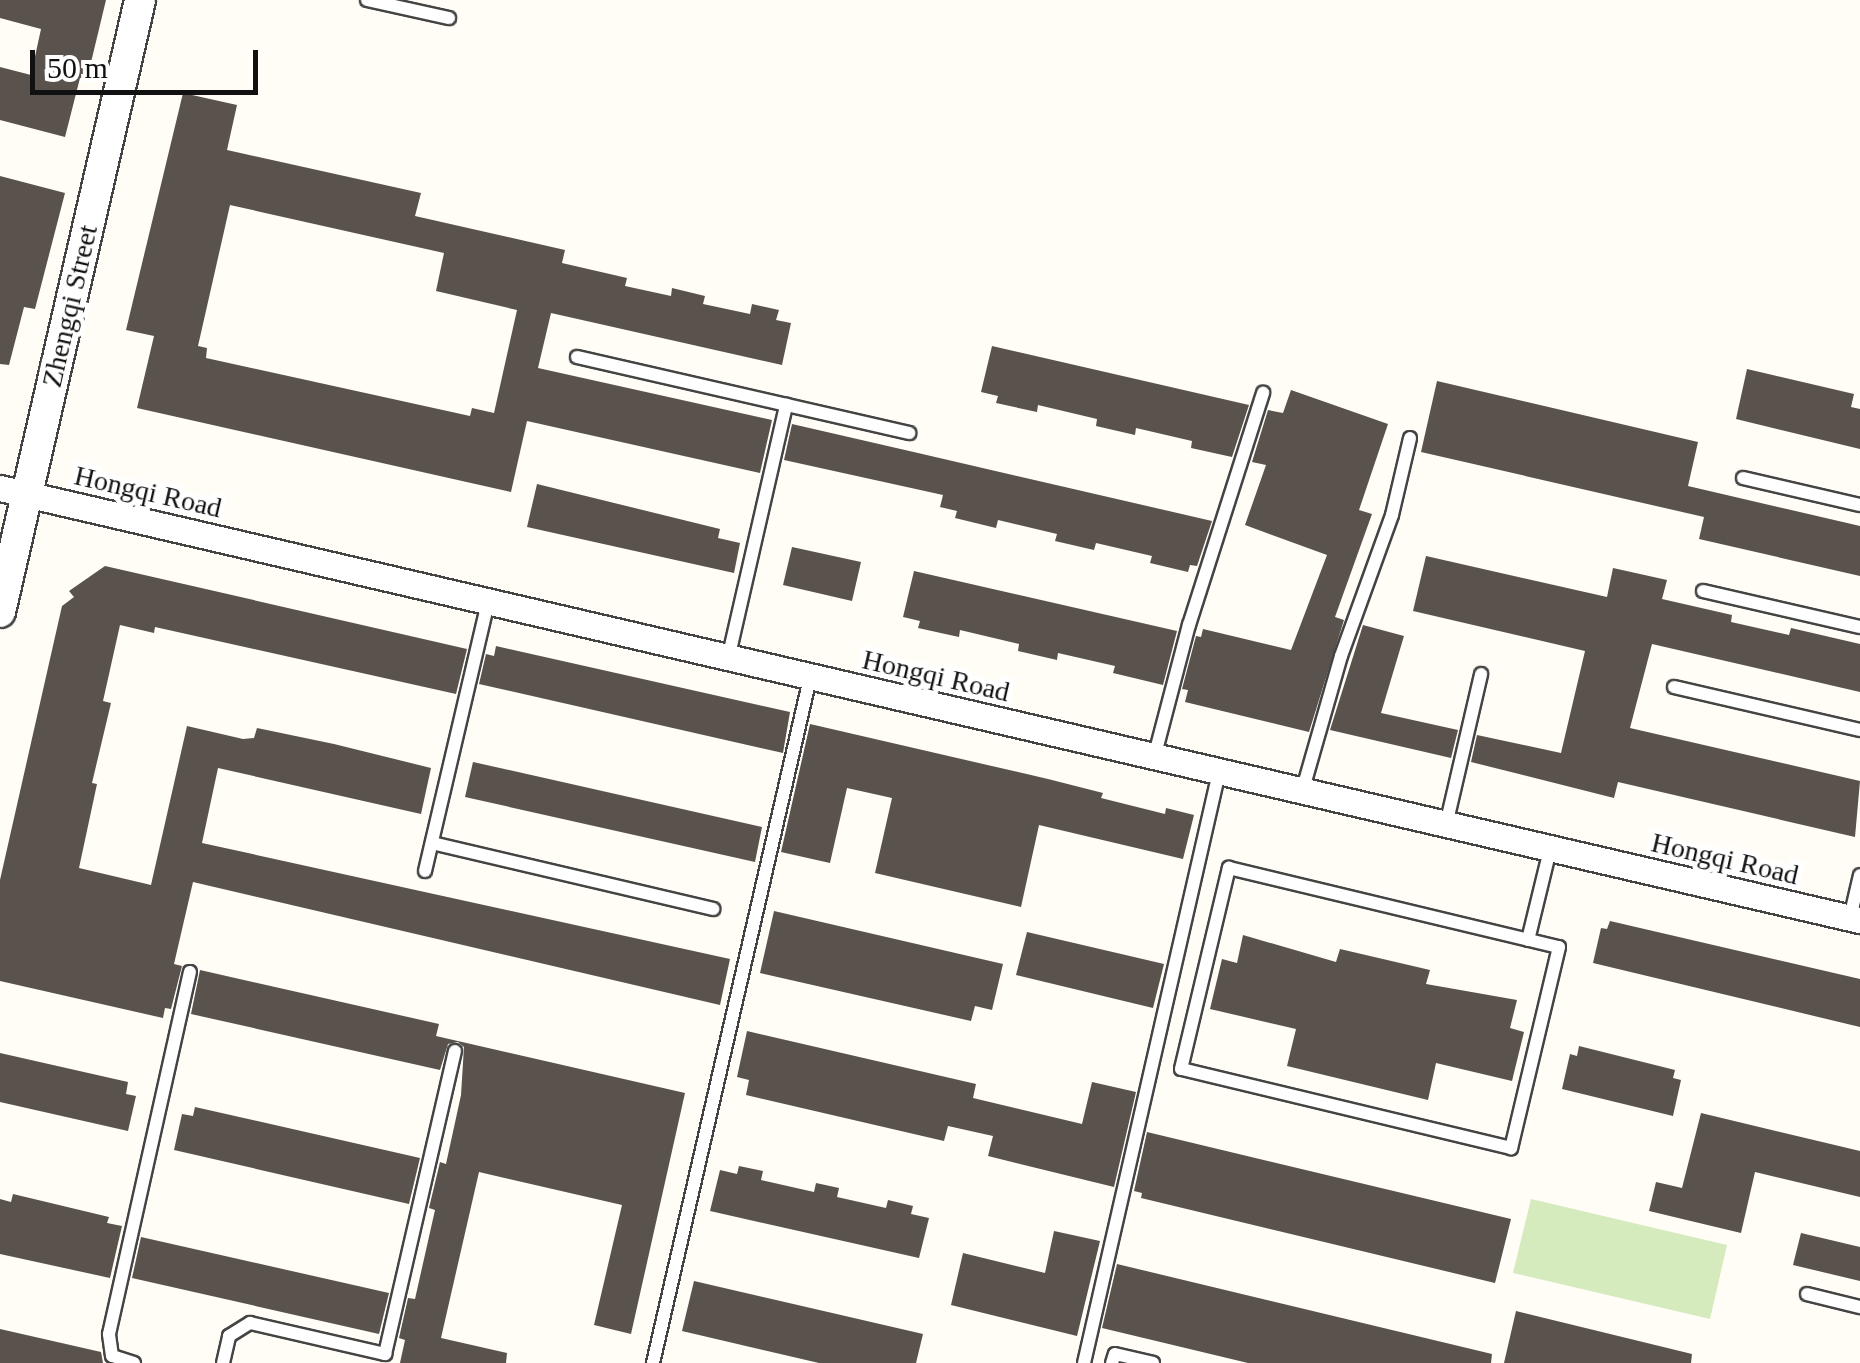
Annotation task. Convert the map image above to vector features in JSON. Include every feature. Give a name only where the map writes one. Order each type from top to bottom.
[{"type":"street","name":"Zhengqi Street","points":[[0,612],[13,492],[140,0]]},
{"type":"street","name":"Hongqi Road","points":[[13,492],[1855,919]]},
{"type":"lane","points":[[368,0],[449,18]]},
{"type":"lane","points":[[577,356],[908,433]]},
{"type":"lane","points":[[1154,758],[1189,625],[1263,393]]},
{"type":"lane","points":[[728,659],[786,405]]},
{"type":"lane","points":[[1302,792],[1341,656],[1392,515],[1410,438]]},
{"type":"lane","points":[[1743,478],[1860,505]]},
{"type":"lane","points":[[1702,590],[1860,627]]},
{"type":"lane","points":[[425,871],[488,603]]},
{"type":"lane","points":[[1446,825],[1481,674]]},
{"type":"lane","points":[[652,1363],[810,678]]},
{"type":"lane","points":[[1674,687],[1860,730]]},
{"type":"lane","points":[[1084,1363],[1219,772]]},
{"type":"lane","points":[[432,843],[712,909]]},
{"type":"lane","points":[[1528,940],[1550,850]]},
{"type":"lane","points":[[1229,868],[1528,940],[1559,947],[1511,1148],[1180,1068],[1229,868]]},
{"type":"lane","points":[[1855,919],[1860,875]]},
{"type":"lane","points":[[134,1363],[112,1356],[109,1334],[190,972]]},
{"type":"lane","points":[[223,1363],[229,1336],[250,1323],[385,1354],[456,1051]]},
{"type":"lane","points":[[1807,1294],[1860,1306]]},
{"type":"lane","points":[[1112,1363],[1115,1354],[1152,1363]]},
{"type":"green space","points":[[1531,1199],[1727,1245],[1710,1319],[1513,1273]]},
{"type":"building","points":[[0,0],[106,0],[87,79],[80,78],[65,137],[0,120],[0,67],[31,75],[41,29],[0,18]]},
{"type":"building","points":[[183,93],[237,105],[227,150],[421,193],[415,216],[565,250],[562,263],[627,278],[625,286],[671,296],[672,288],[705,296],[703,304],[750,314],[752,304],[779,310],[776,320],[791,323],[782,365],[551,313],[538,368],[772,420],[760,473],[527,421],[511,492],[137,408],[154,336],[126,330]],"holes":[[[230,205],[444,253],[436,291],[517,310],[494,413],[472,408],[470,416],[206,358],[207,348],[198,346]]]},
{"type":"building","points":[[0,176],[65,193],[35,309],[24,307],[9,365],[0,364]]},
{"type":"building","points":[[992,346],[1249,405],[1232,457],[1191,448],[1192,441],[1136,428],[1135,435],[1096,426],[1097,419],[1038,405],[1037,412],[996,403],[998,396],[981,392]]},
{"type":"building","points":[[1747,369],[1854,394],[1851,407],[1860,409],[1860,449],[1736,419]]},
{"type":"building","points":[[1437,381],[1698,442],[1688,486],[1860,526],[1860,576],[1699,539],[1704,517],[1421,452]]},
{"type":"building","points":[[1291,390],[1388,424],[1359,510],[1372,514],[1335,617],[1344,620],[1309,732],[1185,702],[1188,690],[1182,689],[1196,636],[1201,637],[1203,629],[1291,650],[1327,555],[1245,525],[1266,465],[1252,462],[1268,410],[1283,413]]},
{"type":"building","points":[[792,424],[1212,521],[1197,566],[1190,565],[1188,572],[1150,563],[1152,556],[1096,543],[1094,550],[1055,541],[1057,534],[998,520],[996,528],[955,518],[957,511],[940,507],[943,495],[784,460]]},
{"type":"building","points":[[537,484],[720,529],[718,538],[740,543],[734,573],[527,527]]},
{"type":"building","points":[[792,547],[861,562],[852,601],[783,585]]},
{"type":"building","points":[[1426,556],[1607,597],[1613,568],[1667,580],[1662,599],[1732,615],[1731,622],[1789,635],[1791,628],[1860,644],[1860,692],[1652,644],[1630,728],[1860,781],[1855,837],[1618,782],[1614,798],[1471,762],[1477,735],[1561,753],[1585,651],[1413,611]]},
{"type":"building","points":[[105,566],[467,649],[456,694],[155,627],[154,633],[120,625],[103,701],[111,703],[92,783],[97,784],[79,868],[151,885],[187,726],[243,739],[254,738],[257,728],[334,744],[431,768],[421,814],[218,768],[202,843],[730,959],[720,1005],[193,882],[174,964],[182,966],[171,1009],[165,1008],[163,1018],[0,981],[0,880],[62,606],[74,597],[69,591]]},
{"type":"building","points":[[914,571],[1177,631],[1163,685],[1113,673],[1115,666],[1058,653],[1057,660],[1018,651],[1019,644],[960,630],[959,637],[918,628],[920,621],[903,617]]},
{"type":"building","points":[[1363,625],[1404,636],[1381,713],[1458,730],[1451,758],[1330,730]]},
{"type":"building","points":[[496,646],[790,712],[783,753],[479,684],[486,654],[494,656]]},
{"type":"building","points":[[810,724],[1048,779],[1103,793],[1101,798],[1165,814],[1166,808],[1194,815],[1183,859],[1039,825],[1021,907],[875,873],[892,798],[847,788],[830,863],[781,852]]},
{"type":"building","points":[[473,762],[762,827],[755,862],[465,797]]},
{"type":"building","points":[[774,911],[1003,964],[992,1010],[975,1006],[971,1021],[760,973]]},
{"type":"building","points":[[1610,921],[1860,979],[1860,1027],[1593,963],[1601,928],[1607,929]]},
{"type":"building","points":[[1027,932],[1164,964],[1153,1008],[1016,975]]},
{"type":"building","points":[[1243,935],[1336,962],[1340,949],[1430,970],[1426,984],[1517,1000],[1510,1028],[1524,1032],[1512,1081],[1436,1063],[1428,1100],[1287,1066],[1296,1029],[1210,1009],[1222,959],[1237,963]]},
{"type":"building","points":[[200,970],[439,1024],[436,1036],[685,1093],[631,1334],[594,1325],[622,1205],[479,1172],[441,1338],[507,1353],[506,1363],[400,1363],[405,1340],[399,1338],[408,1298],[415,1299],[435,1210],[429,1208],[440,1162],[446,1164],[461,1095],[464,1047],[458,1042],[448,1044],[440,1070],[191,1014]]},
{"type":"building","points":[[747,1031],[976,1084],[973,1098],[1082,1124],[1092,1082],[1136,1092],[1114,1187],[988,1156],[993,1136],[948,1126],[944,1141],[746,1095],[749,1080],[737,1077]]},
{"type":"building","points":[[1579,1046],[1675,1070],[1673,1078],[1681,1080],[1673,1116],[1562,1089],[1570,1054],[1577,1056]]},
{"type":"building","points":[[0,1053],[128,1082],[126,1094],[136,1096],[128,1131],[0,1102]]},
{"type":"building","points":[[195,1107],[420,1158],[409,1204],[174,1150],[182,1114],[193,1116]]},
{"type":"building","points":[[1701,1113],[1860,1151],[1860,1197],[1755,1172],[1741,1233],[1649,1211],[1656,1182],[1682,1188]]},
{"type":"building","points":[[1147,1132],[1511,1219],[1495,1283],[1141,1198],[1142,1193],[1134,1191]]},
{"type":"building","points":[[739,1166],[763,1171],[761,1180],[814,1192],[816,1183],[839,1188],[837,1197],[886,1208],[888,1200],[913,1206],[911,1214],[929,1218],[919,1258],[710,1211],[720,1170],[737,1174]]},
{"type":"building","points":[[13,1194],[109,1217],[107,1223],[122,1226],[110,1278],[0,1254],[0,1199],[11,1202]]},
{"type":"building","points":[[1054,1231],[1100,1241],[1077,1336],[951,1305],[963,1253],[1045,1273]]},
{"type":"building","points":[[1801,1233],[1860,1247],[1860,1281],[1793,1265]]},
{"type":"building","points":[[141,1237],[389,1293],[379,1334],[132,1278]]},
{"type":"building","points":[[1117,1264],[1492,1354],[1491,1363],[1248,1363],[1102,1328]]},
{"type":"building","points":[[694,1281],[923,1334],[916,1363],[819,1363],[682,1331]]},
{"type":"building","points":[[1516,1311],[1692,1354],[1691,1363],[1504,1363]]},
{"type":"building","points":[[0,1329],[101,1352],[103,1363],[0,1363]]}]
